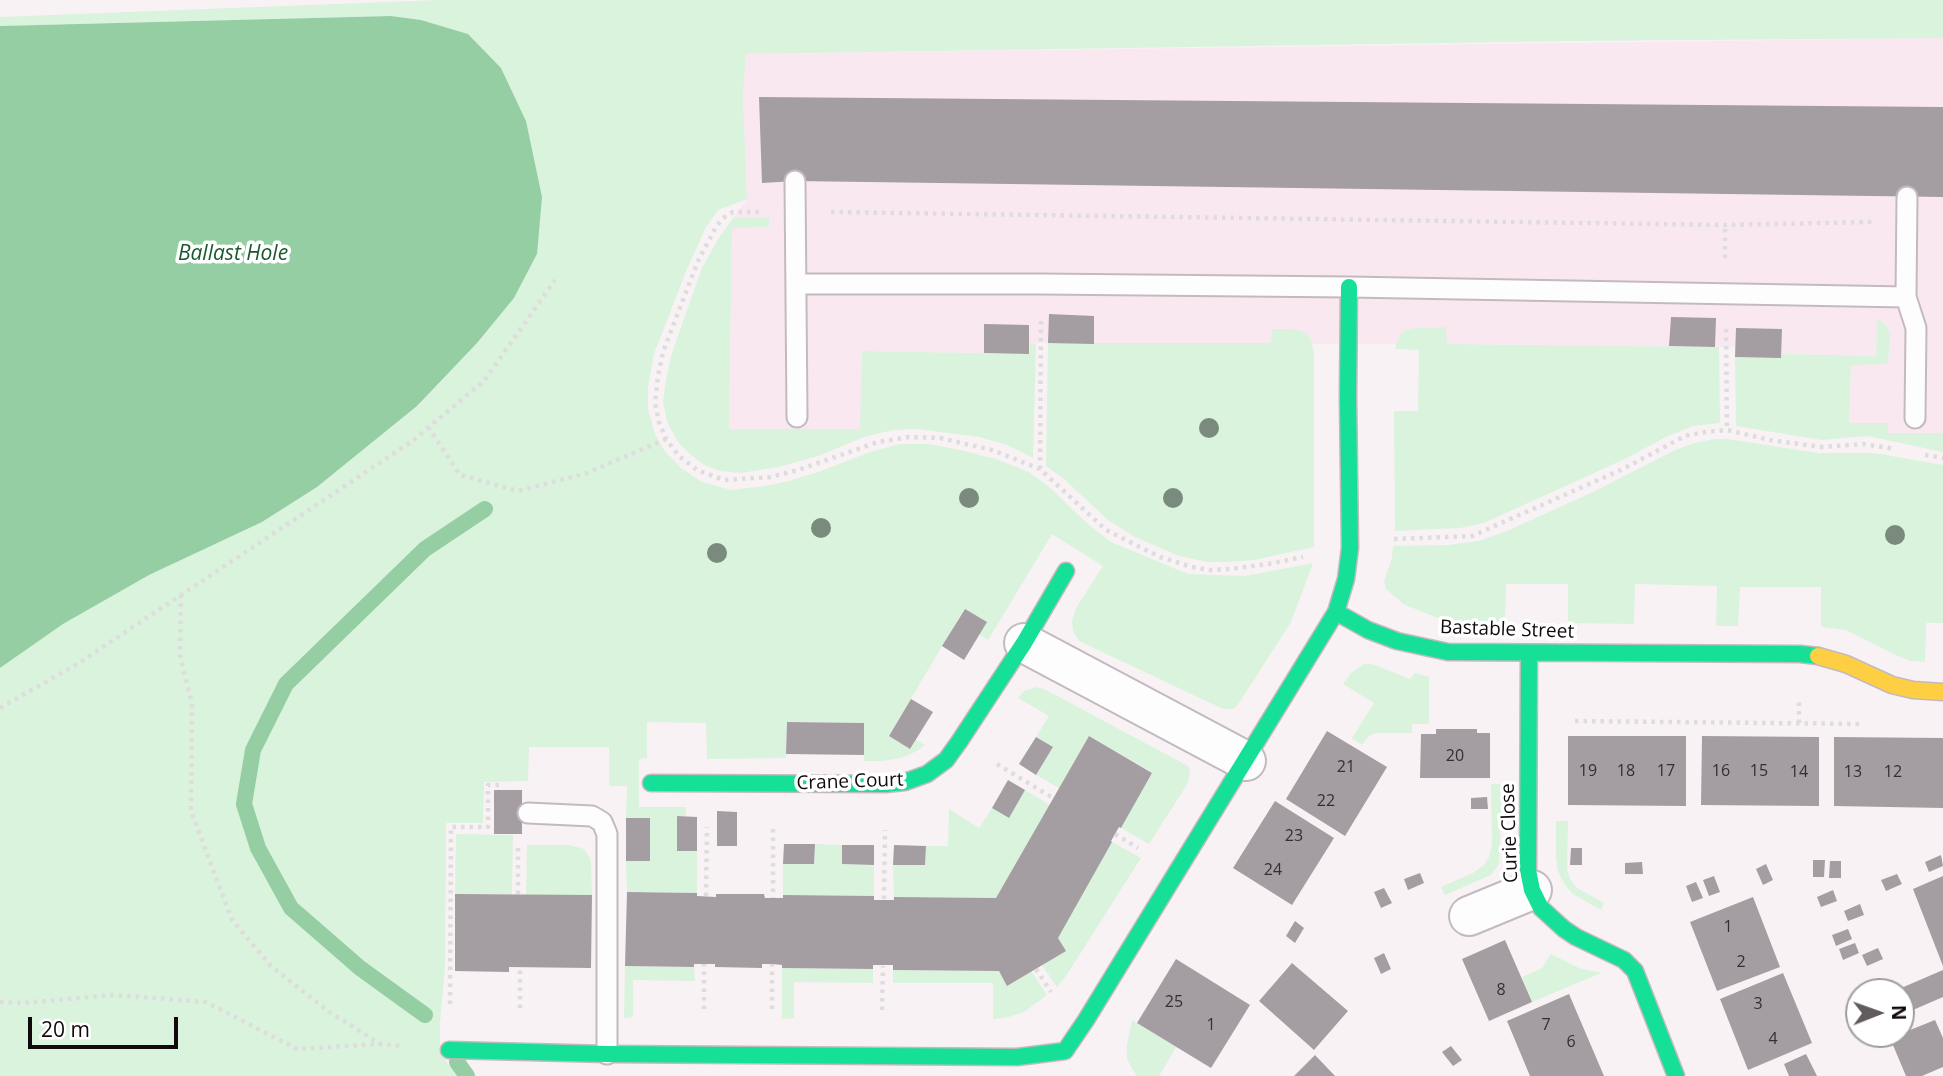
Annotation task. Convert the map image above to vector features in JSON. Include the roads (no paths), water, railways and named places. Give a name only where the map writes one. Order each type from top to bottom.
[{"type":"street","points":[[449,1050],[1017,1057],[1065,1051],[1336,612],[1346,579],[1350,548],[1349,287]]},
{"type":"street","name":"Crane Court","points":[[651,783],[885,784],[905,782],[927,774],[946,760],[959,742],[1024,643],[1066,571]]},
{"type":"street","name":"Bastable Street","points":[[1336,612],[1368,630],[1397,641],[1448,652],[1800,654],[1836,660],[1892,685],[1943,692]]},
{"type":"street","points":[[1024,643],[1245,761]]},
{"type":"street","name":"Curie Close","points":[[1529,653],[1528,870],[1532,890],[1541,908],[1564,929],[1624,960],[1635,971],[1676,1076]]},
{"type":"street","points":[[1469,916],[1532,890]]},
{"type":"street","points":[[1065,1051],[1078,1068]]},
{"type":"lane","points":[[795,181],[796,416]]},
{"type":"lane","points":[[1907,197],[1906,297],[1916,328],[1915,418]]},
{"type":"lane","points":[[797,284],[1349,287],[1906,297]]},
{"type":"lane","points":[[528,813],[593,816],[602,822],[607,834],[607,1054]]},
{"type":"water","name":"Ballast Hole","points":[[391,16],[421,20],[468,34],[501,68],[526,121],[542,197],[537,254],[514,298],[477,343],[417,406],[317,487],[262,522],[149,575],[63,624],[0,668],[0,26]]},
{"type":"waterway","points":[[425,1015],[360,968],[291,908],[258,848],[244,804],[253,750],[286,684],[425,549],[485,509]]},
{"type":"waterway","points":[[457,1062],[467,1076]]}]
